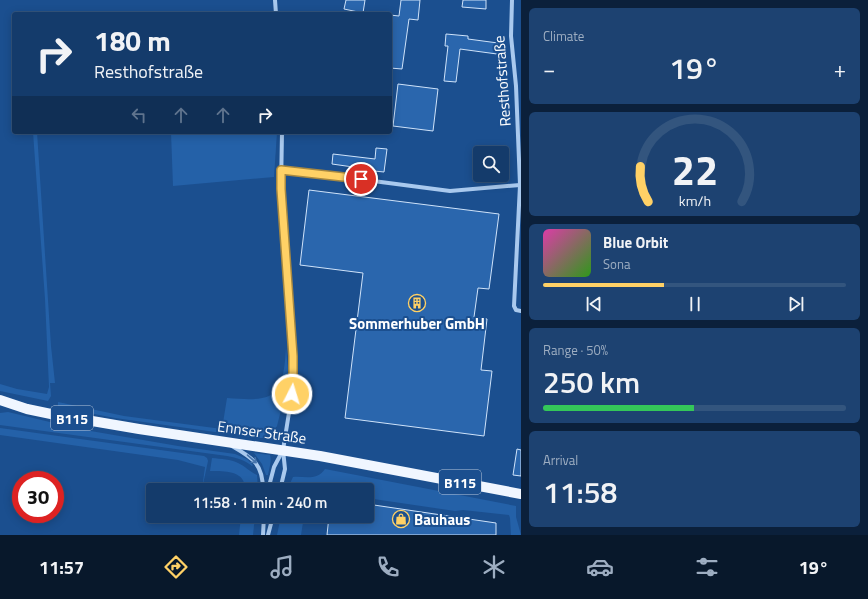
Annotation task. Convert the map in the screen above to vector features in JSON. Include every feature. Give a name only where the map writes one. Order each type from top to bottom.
[{"type":"main road","name":"Ennser Straße","points":[[0,400],[51,414],[369,464],[521,494]]},
{"type":"street","points":[[275,0],[276,12]]},
{"type":"street","name":"Resthofstraße","points":[[512,0],[511,36],[516,86],[520,185],[514,306],[516,310],[521,311]]},
{"type":"street","points":[[282,134],[281,189],[293,374],[292,394],[283,450],[285,469],[282,483]]},
{"type":"street","points":[[281,170],[450,190],[520,185]]},
{"type":"street","points":[[223,441],[254,460],[262,475],[263,483]]},
{"type":"street","points":[[270,483],[274,467],[283,450]]},
{"type":"street","points":[[263,535],[264,523]]},
{"type":"street","points":[[268,535],[271,523]]},
{"type":"shaded area","points":[[33,134],[37,134],[51,346],[55,383],[50,383],[51,396],[48,401],[0,391],[0,384],[17,389],[47,394],[49,387],[45,299]]},
{"type":"shaded area","points":[[171,134],[277,134],[274,177],[173,186]]},
{"type":"shaded area","points":[[286,348],[288,370],[287,386],[277,426],[272,433],[265,438],[115,418],[58,407],[58,402],[124,416],[222,429],[227,398],[256,399],[266,397],[279,387],[285,365]]},
{"type":"shaded area","points":[[8,412],[79,429],[235,454],[247,459],[253,465],[252,466],[247,462],[227,456],[0,425],[0,413]]},
{"type":"shaded area","points":[[0,428],[204,456],[208,461],[203,483],[205,467],[178,460],[0,435]]},
{"type":"shaded area","points":[[254,453],[270,455],[271,462],[268,475],[266,475],[262,464]]},
{"type":"shaded area","points":[[212,458],[226,459],[243,466],[257,475],[258,483],[244,483],[238,475],[233,473],[210,471]]},
{"type":"shaded area","points":[[325,469],[516,506],[516,517],[521,535],[511,535],[509,515],[463,510],[455,511],[374,499],[374,483],[290,483],[293,477],[315,477],[322,473]]},
{"type":"shaded area","points":[[240,523],[254,523],[253,535],[239,535]]},
{"type":"shaded area","points":[[280,523],[303,523],[301,535],[277,535]]},
{"type":"building","points":[[346,0],[365,0],[363,12],[344,9]]},
{"type":"building","points":[[401,0],[420,0],[418,20],[409,19],[402,69],[392,68],[392,15],[399,16]]},
{"type":"building","points":[[463,0],[486,0],[486,9],[462,7]]},
{"type":"building","points":[[446,34],[468,36],[468,39],[498,43],[497,54],[460,49],[456,82],[444,81],[448,46],[445,46]]},
{"type":"building","points":[[398,84],[438,89],[433,131],[393,126]]},
{"type":"building","points":[[376,148],[387,149],[384,172],[332,164],[333,154],[375,159]]},
{"type":"building","name":"Sommerhuber GmbH","points":[[309,190],[499,214],[489,289],[478,288],[474,317],[487,319],[481,370],[492,371],[484,436],[345,418],[363,273],[300,265]]},
{"type":"building","points":[[517,449],[521,450],[521,476],[513,475]]},
{"type":"building","name":"Bauhaus","points":[[374,505],[496,523],[496,535],[327,535],[328,523],[374,523]]},
{"type":"place","name":"Sommerhuber GmbH","points":[[417,303]]},
{"type":"place","name":"Bauhaus","points":[[401,519]]},
{"type":"route","points":[[292,394],[293,356],[287,285],[281,170],[361,179]]}]
